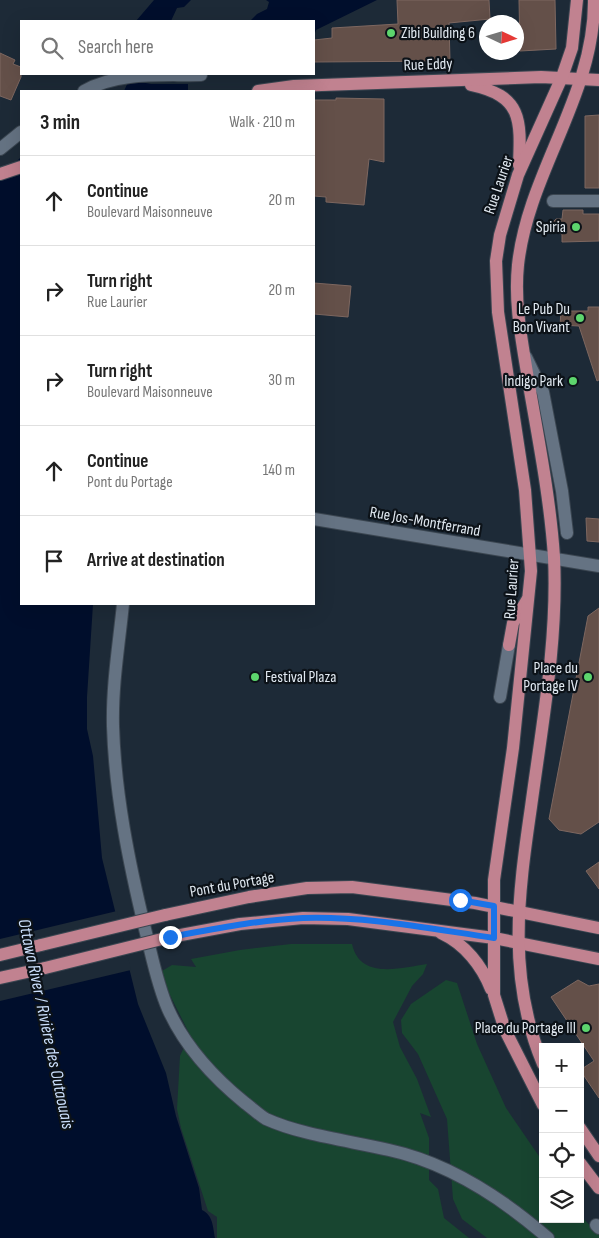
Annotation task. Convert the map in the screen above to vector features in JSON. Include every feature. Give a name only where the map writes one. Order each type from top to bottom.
[{"type":"main road","name":"Rue Laurier","points":[[539,1098],[527,1078],[505,1030],[494,995],[494,880],[513,748],[530,593],[531,556],[525,490],[499,321],[496,287],[500,235],[518,175],[562,77],[575,30],[577,0]]},
{"type":"main road","points":[[539,1052],[524,1009],[518,942],[518,912],[550,657],[554,559],[546,490],[519,323],[517,286],[521,243],[534,196],[582,80],[592,40],[594,0]]},
{"type":"main road","name":"Rue Eddy","points":[[265,90],[294,86],[562,77],[599,80]]},
{"type":"main road","points":[[451,81],[494,90],[510,105],[519,123],[518,175]]},
{"type":"main road","points":[[0,174],[17,169]]},
{"type":"main road","points":[[509,645],[514,623],[530,593]]},
{"type":"main road","name":"Pont du Portage","points":[[0,955],[165,915],[249,897],[308,888],[352,887],[382,889],[494,906],[599,928]]},
{"type":"main road","points":[[0,978],[170,937],[240,924],[303,918],[381,922],[432,929],[457,937],[494,938],[599,959]]},
{"type":"main road","points":[[457,937],[481,968],[494,995]]},
{"type":"main road","points":[[583,1133],[599,1156]]},
{"type":"main road","points":[[584,1168],[599,1188]]},
{"type":"street","points":[[86,90],[113,79],[132,76],[201,75]]},
{"type":"street","points":[[0,149],[20,133]]},
{"type":"street","points":[[553,201],[599,201]]},
{"type":"street","points":[[524,354],[544,392],[559,471],[567,533]]},
{"type":"street","name":"Rue Jos-Montferrand","points":[[315,519],[599,566]]},
{"type":"street","points":[[123,605],[114,704],[116,778],[138,900],[157,978],[163,997],[177,1026],[202,1063],[214,1076],[265,1118],[324,1137],[406,1154],[431,1164],[502,1200],[548,1238]]},
{"type":"street","points":[[500,697],[509,645]]},
{"type":"green space","points":[[291,944],[352,944],[356,955],[363,963],[382,969],[405,968],[427,964],[423,974],[412,986],[393,1022],[400,1047],[417,1079],[431,1117],[420,1113],[429,1138],[429,1180],[438,1189],[444,1218],[469,1238],[217,1238],[217,1217],[208,1211],[181,1128],[177,1109],[180,1056],[190,1035],[169,993],[162,971],[172,965],[196,967],[191,959],[240,950]]},
{"type":"green space","points":[[446,980],[457,983],[477,1044],[506,1108],[539,1156],[539,1223],[584,1223],[584,1219],[599,1235],[599,1238],[487,1238],[462,1219],[453,1199],[447,1119],[418,1054],[402,1033],[401,1020],[411,1004]]},
{"type":"water","points":[[154,0],[191,0],[184,7],[177,8],[171,20],[137,20]]},
{"type":"water","points":[[266,0],[377,0],[316,30],[315,33],[315,20],[251,20],[257,14],[267,9],[269,2]]},
{"type":"water","points":[[129,80],[151,84],[188,84],[188,90],[124,90]]},
{"type":"water","name":"Ottawa River / Rivière des Outaouais","points":[[20,158],[20,605],[93,605],[87,697],[87,729],[93,756],[102,858],[138,1004],[166,1073],[176,1116],[199,1188],[202,1210],[210,1218],[215,1238],[0,1238],[0,178]]},
{"type":"pier","points":[[117,911],[131,970],[0,1001],[0,939]]},
{"type":"building","name":"Zibi Building 6","points":[[397,0],[489,0],[490,15],[479,15],[479,20],[449,23],[450,61],[315,62],[315,40],[332,38],[332,28],[398,24]]},
{"type":"building","points":[[519,0],[555,0],[556,49],[524,51],[524,15],[519,15]]},
{"type":"building","points":[[0,53],[15,60],[13,64],[20,67],[21,77],[11,100],[0,96]]},
{"type":"building","points":[[336,98],[384,99],[384,162],[369,159],[364,205],[326,202],[326,197],[315,196],[315,100],[336,100]]},
{"type":"building","points":[[599,115],[599,188],[585,188],[585,116]]},
{"type":"building","name":"Spiria","points":[[563,210],[583,210],[583,214],[599,214],[599,241],[562,242],[562,234],[552,231],[553,222],[556,219],[562,219]]},
{"type":"building","points":[[315,283],[351,286],[348,317],[315,314]]},
{"type":"building","points":[[588,307],[599,307],[599,380],[597,381],[579,326],[560,325],[561,311],[588,311]]},
{"type":"building","points":[[586,518],[599,519],[599,542],[587,541]]},
{"type":"building","name":"Place du Portage IV","points":[[599,608],[599,822],[581,834],[559,830],[549,819],[588,616]]},
{"type":"building","points":[[599,862],[599,889],[586,871]]},
{"type":"building","name":"Place du Portage III","points":[[578,980],[589,986],[599,984],[599,1098],[584,1076],[584,1067],[594,1061],[584,1046],[584,1043],[582,1043],[551,997]]},
{"type":"place","name":"Zibi Building 6","points":[[391,33]]},
{"type":"place","name":"Spiria","points":[[576,227]]},
{"type":"place","name":"Le Pub Du Bon Vivant","points":[[580,318]]},
{"type":"place","name":"Indigo Park","points":[[573,381]]},
{"type":"place","name":"Festival Plaza","points":[[255,677]]},
{"type":"place","name":"Place du Portage IV","points":[[588,677]]},
{"type":"place","name":"Place du Portage III","points":[[586,1028]]},
{"type":"route","points":[[170,937],[240,924],[303,918],[381,922],[494,938],[494,906],[460,900]]}]
